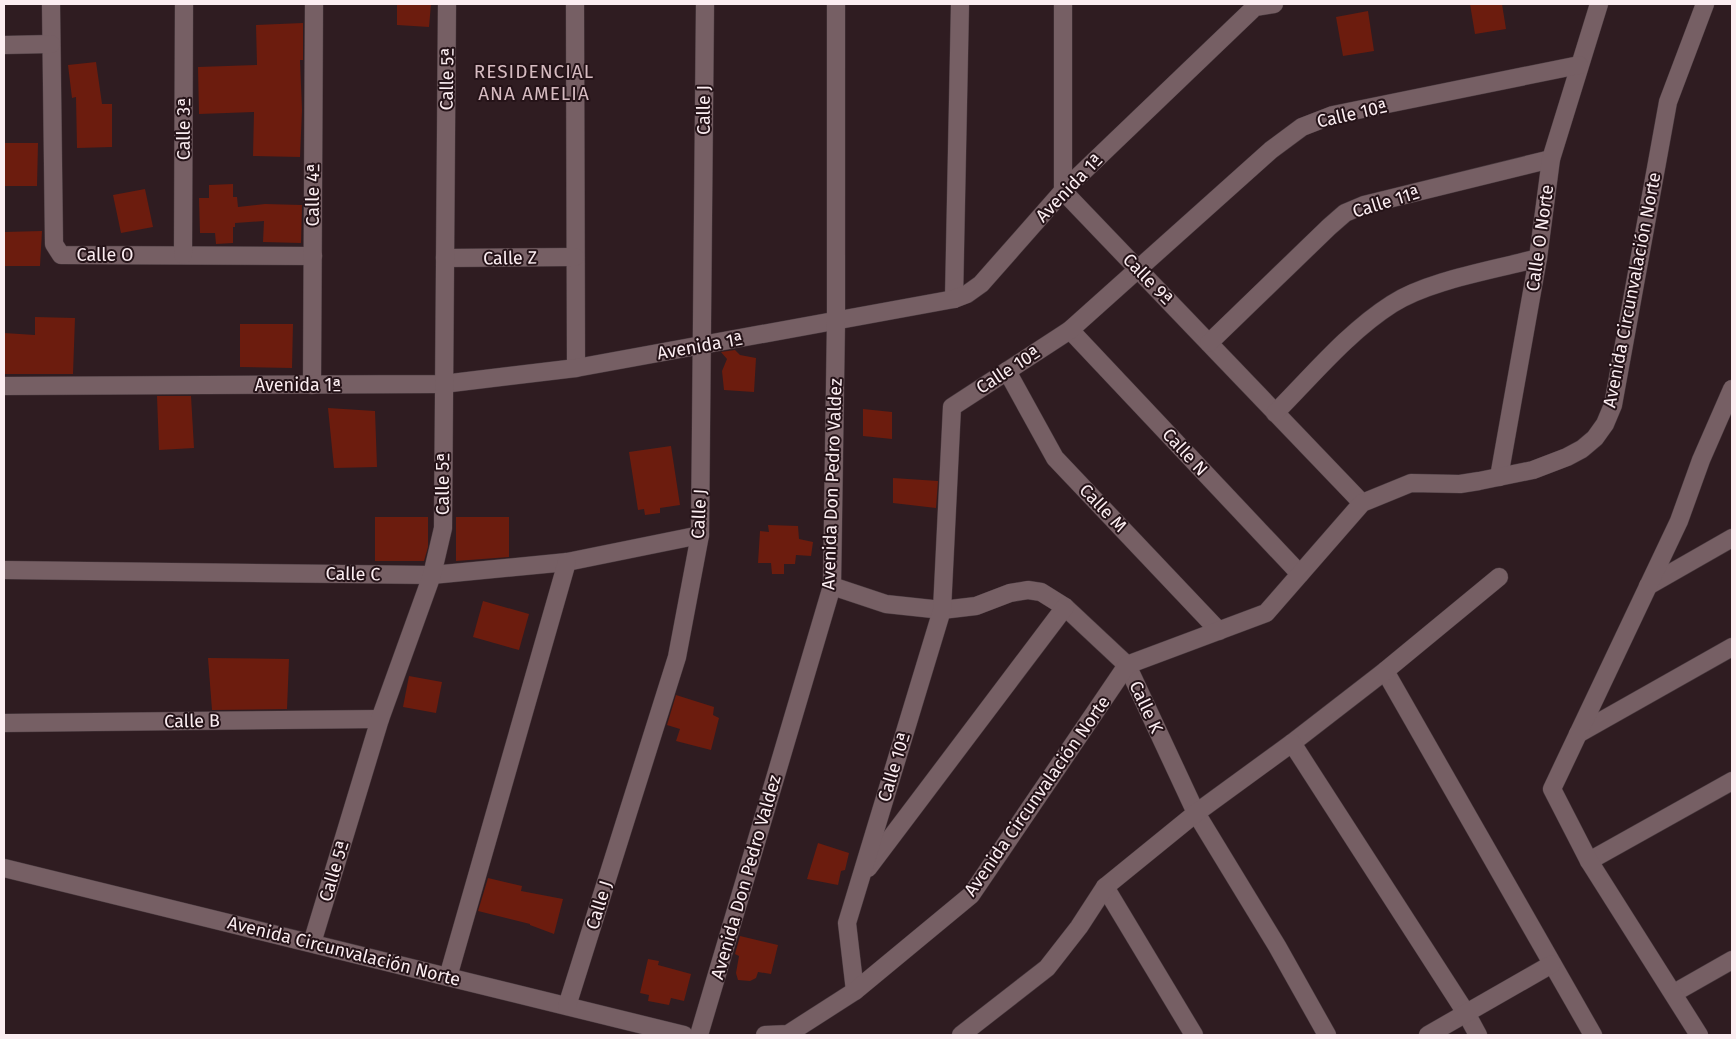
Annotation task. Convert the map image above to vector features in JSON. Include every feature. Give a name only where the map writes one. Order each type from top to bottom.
[{"type":"street","name":"Calle O","points":[[51,4],[54,244],[56,251],[61,255],[313,256]]},
{"type":"street","name":"Calle 3ª","points":[[183,255],[184,4]]},
{"type":"street","name":"Calle 4ª","points":[[312,385],[314,4]]},
{"type":"street","name":"Calle 5ª","points":[[312,943],[380,719],[432,575],[441,540],[444,516],[443,384],[447,4]]},
{"type":"street","points":[[575,4],[576,368]]},
{"type":"street","name":"Calle J","points":[[567,1006],[677,657],[700,535],[705,4]]},
{"type":"street","name":"Avenida Don Pedro Valdez","points":[[700,1035],[832,586],[836,321],[836,4]]},
{"type":"street","points":[[954,299],[960,4]]},
{"type":"street","points":[[1063,4],[1064,191]]},
{"type":"street","name":"Avenida 1ª","points":[[4,386],[443,384],[576,368],[954,299],[968,294],[981,284],[1064,191],[1254,5],[1274,4]]},
{"type":"street","name":"Calle O Norte","points":[[1499,477],[1538,258],[1551,159],[1578,65],[1599,4]]},
{"type":"street","name":"Avenida Circunvalación Norte","points":[[765,1035],[788,1034],[855,991],[972,895],[1127,665],[1266,613],[1362,503],[1411,483],[1460,484],[1533,470],[1567,457],[1582,449],[1595,438],[1605,424],[1613,405],[1668,102],[1705,4]]},
{"type":"street","points":[[4,44],[51,44]]},
{"type":"street","name":"Calle 10ª","points":[[855,991],[847,923],[942,610],[952,406],[1070,330],[1271,150],[1302,126],[1333,115],[1578,65]]},
{"type":"street","name":"Calle 11ª","points":[[1209,343],[1329,227],[1346,213],[1384,199],[1551,159]]},
{"type":"street","name":"Calle 9ª","points":[[1064,191],[1362,503]]},
{"type":"street","name":"Calle Z","points":[[445,258],[575,257]]},
{"type":"street","points":[[1276,414],[1369,320],[1394,303],[1457,280],[1538,258]]},
{"type":"street","name":"Calle N","points":[[1070,330],[1300,574]]},
{"type":"street","name":"Calle M","points":[[1007,371],[1055,458],[1219,631]]},
{"type":"street","points":[[1699,1035],[1589,861],[1552,789],[1679,521],[1732,389]]},
{"type":"street","name":"Calle C","points":[[4,570],[432,575],[567,562],[700,535]]},
{"type":"street","points":[[1648,586],[1732,538]]},
{"type":"street","points":[[448,977],[567,562]]},
{"type":"street","points":[[961,1035],[1047,968],[1079,927],[1104,887],[1196,813],[1292,744],[1500,577]]},
{"type":"street","name":"Calle K","points":[[832,586],[886,604],[942,610],[976,606],[1010,593],[1028,590],[1042,592],[1065,608],[1127,665],[1196,813],[1277,946],[1327,1035]]},
{"type":"street","points":[[860,878],[1065,608]]},
{"type":"street","points":[[1578,734],[1732,647]]},
{"type":"street","points":[[1385,671],[1593,1035]]},
{"type":"street","name":"Calle B","points":[[4,722],[380,719]]},
{"type":"street","points":[[1292,744],[1466,1013],[1478,1035]]},
{"type":"street","points":[[1589,861],[1732,781]]},
{"type":"street","name":"Avenida Circunvalación Norte","points":[[4,868],[684,1035]]},
{"type":"street","points":[[1104,887],[1194,1035]]},
{"type":"street","points":[[1674,993],[1732,960]]},
{"type":"street","points":[[1428,1035],[1552,964]]},
{"type":"building","points":[[397,4],[431,4],[429,27],[397,25]]},
{"type":"building","points":[[1470,4],[1502,4],[1506,29],[1475,34]]},
{"type":"building","points":[[1368,11],[1374,51],[1343,56],[1336,17]]},
{"type":"building","points":[[303,23],[303,60],[300,60],[302,110],[300,157],[253,156],[254,112],[199,114],[198,67],[257,65],[256,25]]},
{"type":"building","points":[[96,62],[102,104],[112,104],[112,147],[77,148],[76,97],[72,98],[68,65]]},
{"type":"building","points":[[4,143],[38,143],[37,186],[4,186]]},
{"type":"building","points":[[233,184],[233,197],[237,197],[238,207],[265,204],[302,205],[301,243],[263,242],[264,221],[235,223],[235,227],[233,227],[233,243],[216,244],[215,233],[200,233],[199,198],[209,198],[209,185]]},
{"type":"building","points":[[145,189],[153,227],[121,233],[113,195]]},
{"type":"building","points":[[42,231],[40,266],[4,266],[4,232]]},
{"type":"building","points":[[35,317],[75,318],[73,374],[4,374],[4,333],[35,335]]},
{"type":"building","points":[[240,324],[293,324],[292,368],[240,367]]},
{"type":"building","points":[[735,350],[740,355],[756,358],[754,392],[724,390],[722,371],[727,359],[721,352]]},
{"type":"building","points":[[157,396],[191,396],[194,448],[159,450]]},
{"type":"building","points":[[328,408],[375,411],[377,467],[334,468]]},
{"type":"building","points":[[863,409],[892,412],[892,439],[863,436]]},
{"type":"building","points":[[671,446],[680,505],[660,508],[660,513],[645,515],[644,509],[638,510],[629,452]]},
{"type":"building","points":[[893,478],[938,481],[936,508],[893,503]]},
{"type":"building","points":[[375,517],[428,517],[428,547],[424,561],[375,561]]},
{"type":"building","points":[[456,517],[509,517],[509,557],[456,561]]},
{"type":"building","points":[[768,525],[798,526],[799,539],[813,542],[811,556],[796,555],[795,564],[784,564],[784,574],[772,574],[771,563],[758,563],[760,531],[769,532]]},
{"type":"building","points":[[483,601],[529,614],[519,650],[473,637]]},
{"type":"building","points":[[208,658],[289,659],[287,709],[212,710]]},
{"type":"building","points":[[409,676],[442,682],[436,713],[403,707]]},
{"type":"building","points":[[676,695],[714,707],[713,715],[719,718],[711,750],[676,741],[680,729],[667,725]]},
{"type":"building","points":[[818,843],[849,853],[845,870],[841,871],[838,885],[807,879]]},
{"type":"building","points":[[488,878],[522,886],[521,891],[563,899],[554,934],[530,924],[478,911]]},
{"type":"building","points":[[740,936],[778,945],[771,974],[758,972],[756,978],[750,981],[738,980],[736,973],[739,956],[735,954]]},
{"type":"building","points":[[648,959],[659,961],[658,965],[691,974],[684,1001],[671,998],[669,1005],[648,1001],[649,995],[640,993]]},
{"type":"district","name":"RESIDENCIAL ANA AMELIA","points":[[534,82]]}]
